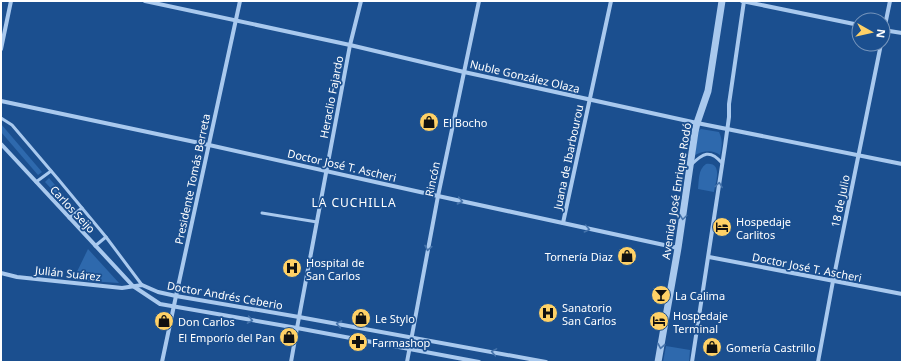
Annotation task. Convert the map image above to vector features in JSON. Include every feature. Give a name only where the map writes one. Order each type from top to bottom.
[{"type":"street","points":[[1,49],[11,1]]},
{"type":"street","name":"Nuble González Olaza","points":[[145,1],[350,45],[590,100],[902,164]]},
{"type":"street","name":"Presidente Tomás Berreta","points":[[162,362],[240,1]]},
{"type":"street","name":"Heraclio Fajardo","points":[[291,362],[350,45],[361,1]]},
{"type":"street","name":"Rincón","points":[[407,362],[438,196],[479,1]]},
{"type":"street","name":"Juana de Ibarbourou","points":[[563,224],[611,1]]},
{"type":"street","name":"Avenida José Enrique Rodó","points":[[658,362],[678,248],[697,123],[708,91],[722,1]]},
{"type":"street","points":[[692,362],[728,129],[729,104],[743,1],[851,23]]},
{"type":"street","points":[[888,12],[890,1]]},
{"type":"street","points":[[891,31],[902,33]]},
{"type":"street","name":"18 de Julio","points":[[818,362],[879,52]]},
{"type":"street","name":"Doctor José T. Ascheri","points":[[1,101],[327,170],[563,224],[678,248]]},
{"type":"street","name":"Carlos Seijo","points":[[1,144],[133,286]]},
{"type":"street","name":"Doctor José T. Ascheri","points":[[709,257],[902,294]]},
{"type":"street","name":"Julián Suárez","points":[[1,273],[17,277],[122,288],[133,286]]},
{"type":"street","name":"Doctor Andrés Ceberio","points":[[133,286],[142,285],[158,292],[176,296],[299,317],[533,361],[546,362]]},
{"type":"street","name":"Doctor Andrés Ceberio","points":[[133,286],[160,304],[479,362]]},
{"type":"lane","points":[[1,118],[12,125],[51,171],[106,237],[142,285]]},
{"type":"lane","points":[[690,165],[702,155],[710,154],[717,156],[722,163]]},
{"type":"lane","points":[[36,182],[51,171]]},
{"type":"lane","points":[[69,218],[82,208]]},
{"type":"lane","points":[[262,213],[317,222]]},
{"type":"lane","points":[[96,246],[106,237]]},
{"type":"shaded area","points":[[1,124],[42,172],[38,175],[1,132]]},
{"type":"shaded area","points":[[701,129],[719,132],[722,144],[720,155],[708,151],[695,155],[698,131]]},
{"type":"shaded area","points":[[706,164],[711,164],[717,169],[714,192],[698,189],[700,172]]},
{"type":"shaded area","points":[[49,178],[73,206],[70,209],[45,182]]},
{"type":"shaded area","points":[[88,249],[119,283],[73,280]]},
{"type":"shaded area","points":[[666,346],[690,350],[689,362],[663,362]]},
{"type":"place","name":"El Bocho","points":[[429,122]]},
{"type":"place","name":"Hospedaje Carlitos","points":[[722,227]]},
{"type":"place","name":"Tornería Diaz","points":[[627,256]]},
{"type":"place","name":"Hospital de San Carlos","points":[[292,268]]},
{"type":"place","name":"La Calima","points":[[661,295]]},
{"type":"place","name":"Sanatorio San Carlos","points":[[548,313]]},
{"type":"place","name":"Le Stylo","points":[[361,318]]},
{"type":"place","name":"Don Carlos","points":[[164,321]]},
{"type":"place","name":"Hospedaje Terminal","points":[[659,321]]},
{"type":"place","name":"El Emporío del Pan","points":[[289,337]]},
{"type":"place","name":"Farmashop","points":[[358,342]]},
{"type":"place","name":"Gomería Castrillo","points":[[712,347]]},
{"type":"district","name":"LA CUCHILLA","points":[[354,202]]}]
